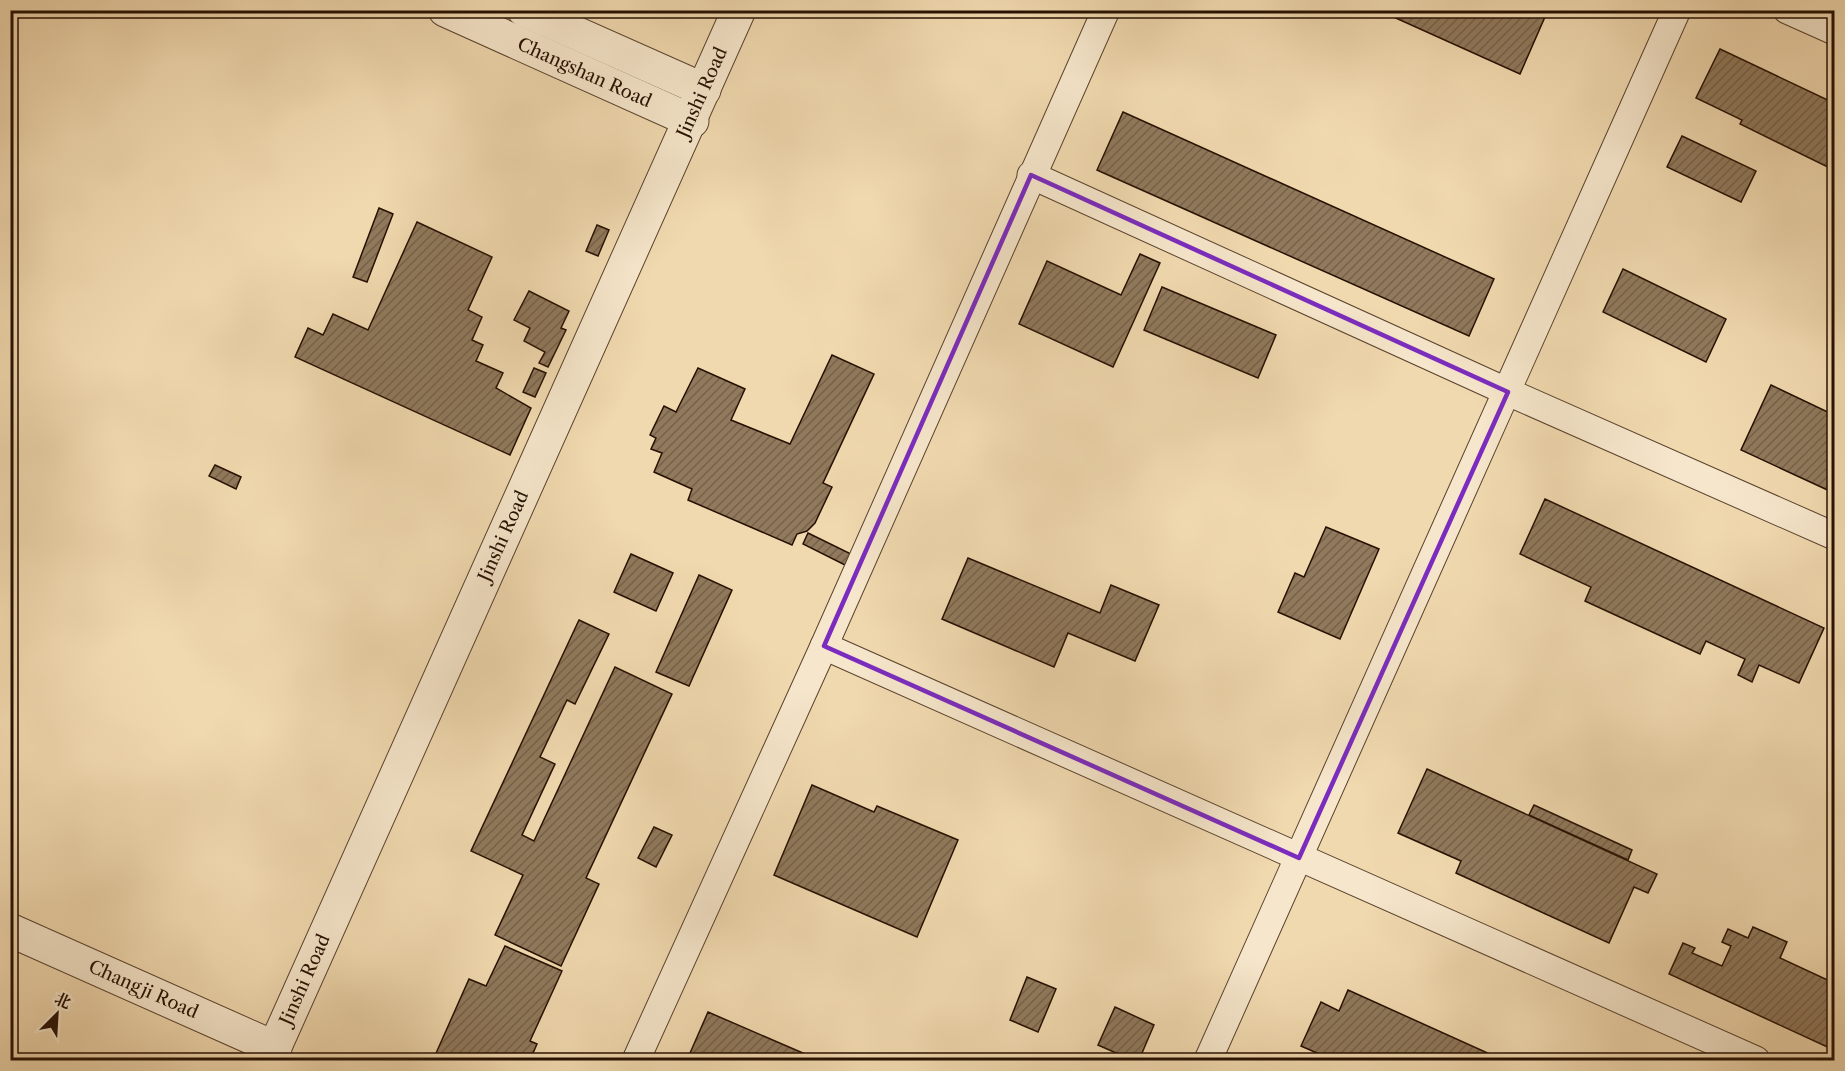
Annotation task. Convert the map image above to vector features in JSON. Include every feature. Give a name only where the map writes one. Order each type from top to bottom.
[{"type":"street","name":"Changshan Road","points":[[445,10],[692,121]]},
{"type":"street","name":"Changshan Road","points":[[524,10],[704,90]]},
{"type":"street","name":"Jinshi Road","points":[[272,1054],[692,121],[739,10]]},
{"type":"street","points":[[636,1060],[824,646],[1106,10]]},
{"type":"street","points":[[1208,1060],[1677,10]]},
{"type":"street","points":[[1787,10],[1834,32]]},
{"type":"street","points":[[1031,176],[1508,392],[1834,536]]},
{"type":"street","points":[[824,646],[1756,1060]]},
{"type":"street","name":"Changji Road","points":[[10,930],[272,1054]]},
{"type":"highlighted area","points":[[1031,175],[1508,392],[1299,858],[824,646]]},
{"type":"building","points":[[1378,10],[1548,10],[1520,74]]},
{"type":"building","points":[[1720,49],[1834,103],[1834,170],[1740,124],[1742,120],[1696,98]]},
{"type":"building","points":[[1123,112],[1494,279],[1469,336],[1097,170]]},
{"type":"building","points":[[1682,136],[1756,171],[1741,202],[1667,167]]},
{"type":"building","points":[[379,208],[393,214],[367,282],[353,277]]},
{"type":"building","points":[[417,222],[492,257],[468,310],[482,317],[472,340],[483,345],[476,361],[503,373],[496,388],[531,408],[510,455],[295,357],[308,328],[323,335],[333,314],[368,330]]},
{"type":"building","points":[[597,225],[609,230],[598,256],[586,251]]},
{"type":"building","points":[[1140,254],[1160,263],[1113,367],[1019,324],[1047,261],[1121,295]]},
{"type":"building","points":[[1623,269],[1726,319],[1706,362],[1603,312]]},
{"type":"building","points":[[1162,287],[1276,335],[1258,378],[1144,330]]},
{"type":"building","points":[[529,291],[569,311],[561,328],[566,330],[548,367],[539,363],[545,352],[524,341],[530,328],[514,320]]},
{"type":"building","points":[[832,355],[874,374],[823,483],[832,487],[815,523],[807,531],[797,534],[792,545],[688,500],[692,489],[654,472],[662,453],[651,449],[656,438],[650,435],[664,406],[676,412],[698,368],[745,389],[731,420],[790,444]]},
{"type":"building","points":[[534,368],[546,373],[535,397],[523,392]]},
{"type":"building","points":[[1771,385],[1834,415],[1834,493],[1741,450]]},
{"type":"building","points":[[215,465],[241,477],[236,489],[209,476]]},
{"type":"building","points":[[1545,499],[1824,628],[1799,683],[1759,665],[1752,682],[1738,675],[1745,659],[1706,641],[1700,654],[1585,601],[1591,587],[1520,554]]},
{"type":"building","points":[[1326,527],[1379,549],[1340,639],[1278,612],[1295,573],[1304,577]]},
{"type":"building","points":[[808,533],[851,554],[845,565],[803,544]]},
{"type":"building","points":[[631,554],[673,573],[656,611],[614,592]]},
{"type":"building","points":[[968,558],[1100,613],[1111,585],[1159,605],[1135,661],[1068,633],[1054,667],[942,619]]},
{"type":"building","points":[[699,575],[732,590],[689,686],[656,672]]},
{"type":"building","points":[[579,620],[609,634],[575,704],[567,700],[540,757],[555,764],[522,835],[534,841],[615,667],[672,694],[586,878],[599,884],[561,966],[495,935],[523,875],[471,851]]},
{"type":"building","points":[[1427,769],[1657,874],[1648,893],[1634,887],[1609,943],[1456,873],[1461,861],[1398,833]]},
{"type":"building","points":[[812,785],[874,812],[877,806],[958,840],[917,937],[774,875]]},
{"type":"building","points":[[1534,805],[1632,850],[1628,860],[1529,815]]},
{"type":"building","points":[[654,827],[672,835],[656,867],[638,858]]},
{"type":"building","points":[[1753,927],[1787,942],[1780,958],[1834,983],[1834,1050],[1669,974],[1683,943],[1695,948],[1692,953],[1722,966],[1731,946],[1722,942],[1728,929],[1748,938]]},
{"type":"building","points":[[505,946],[562,971],[530,1041],[537,1044],[530,1060],[433,1060],[469,979],[486,986]]},
{"type":"building","points":[[1027,977],[1056,989],[1038,1032],[1010,1020]]},
{"type":"building","points":[[1348,990],[1503,1060],[1333,1060],[1301,1046],[1321,1002],[1339,1011]]},
{"type":"building","points":[[1115,1007],[1154,1025],[1139,1060],[1132,1060],[1098,1045]]},
{"type":"building","points":[[708,1012],[819,1060],[687,1060]]}]
